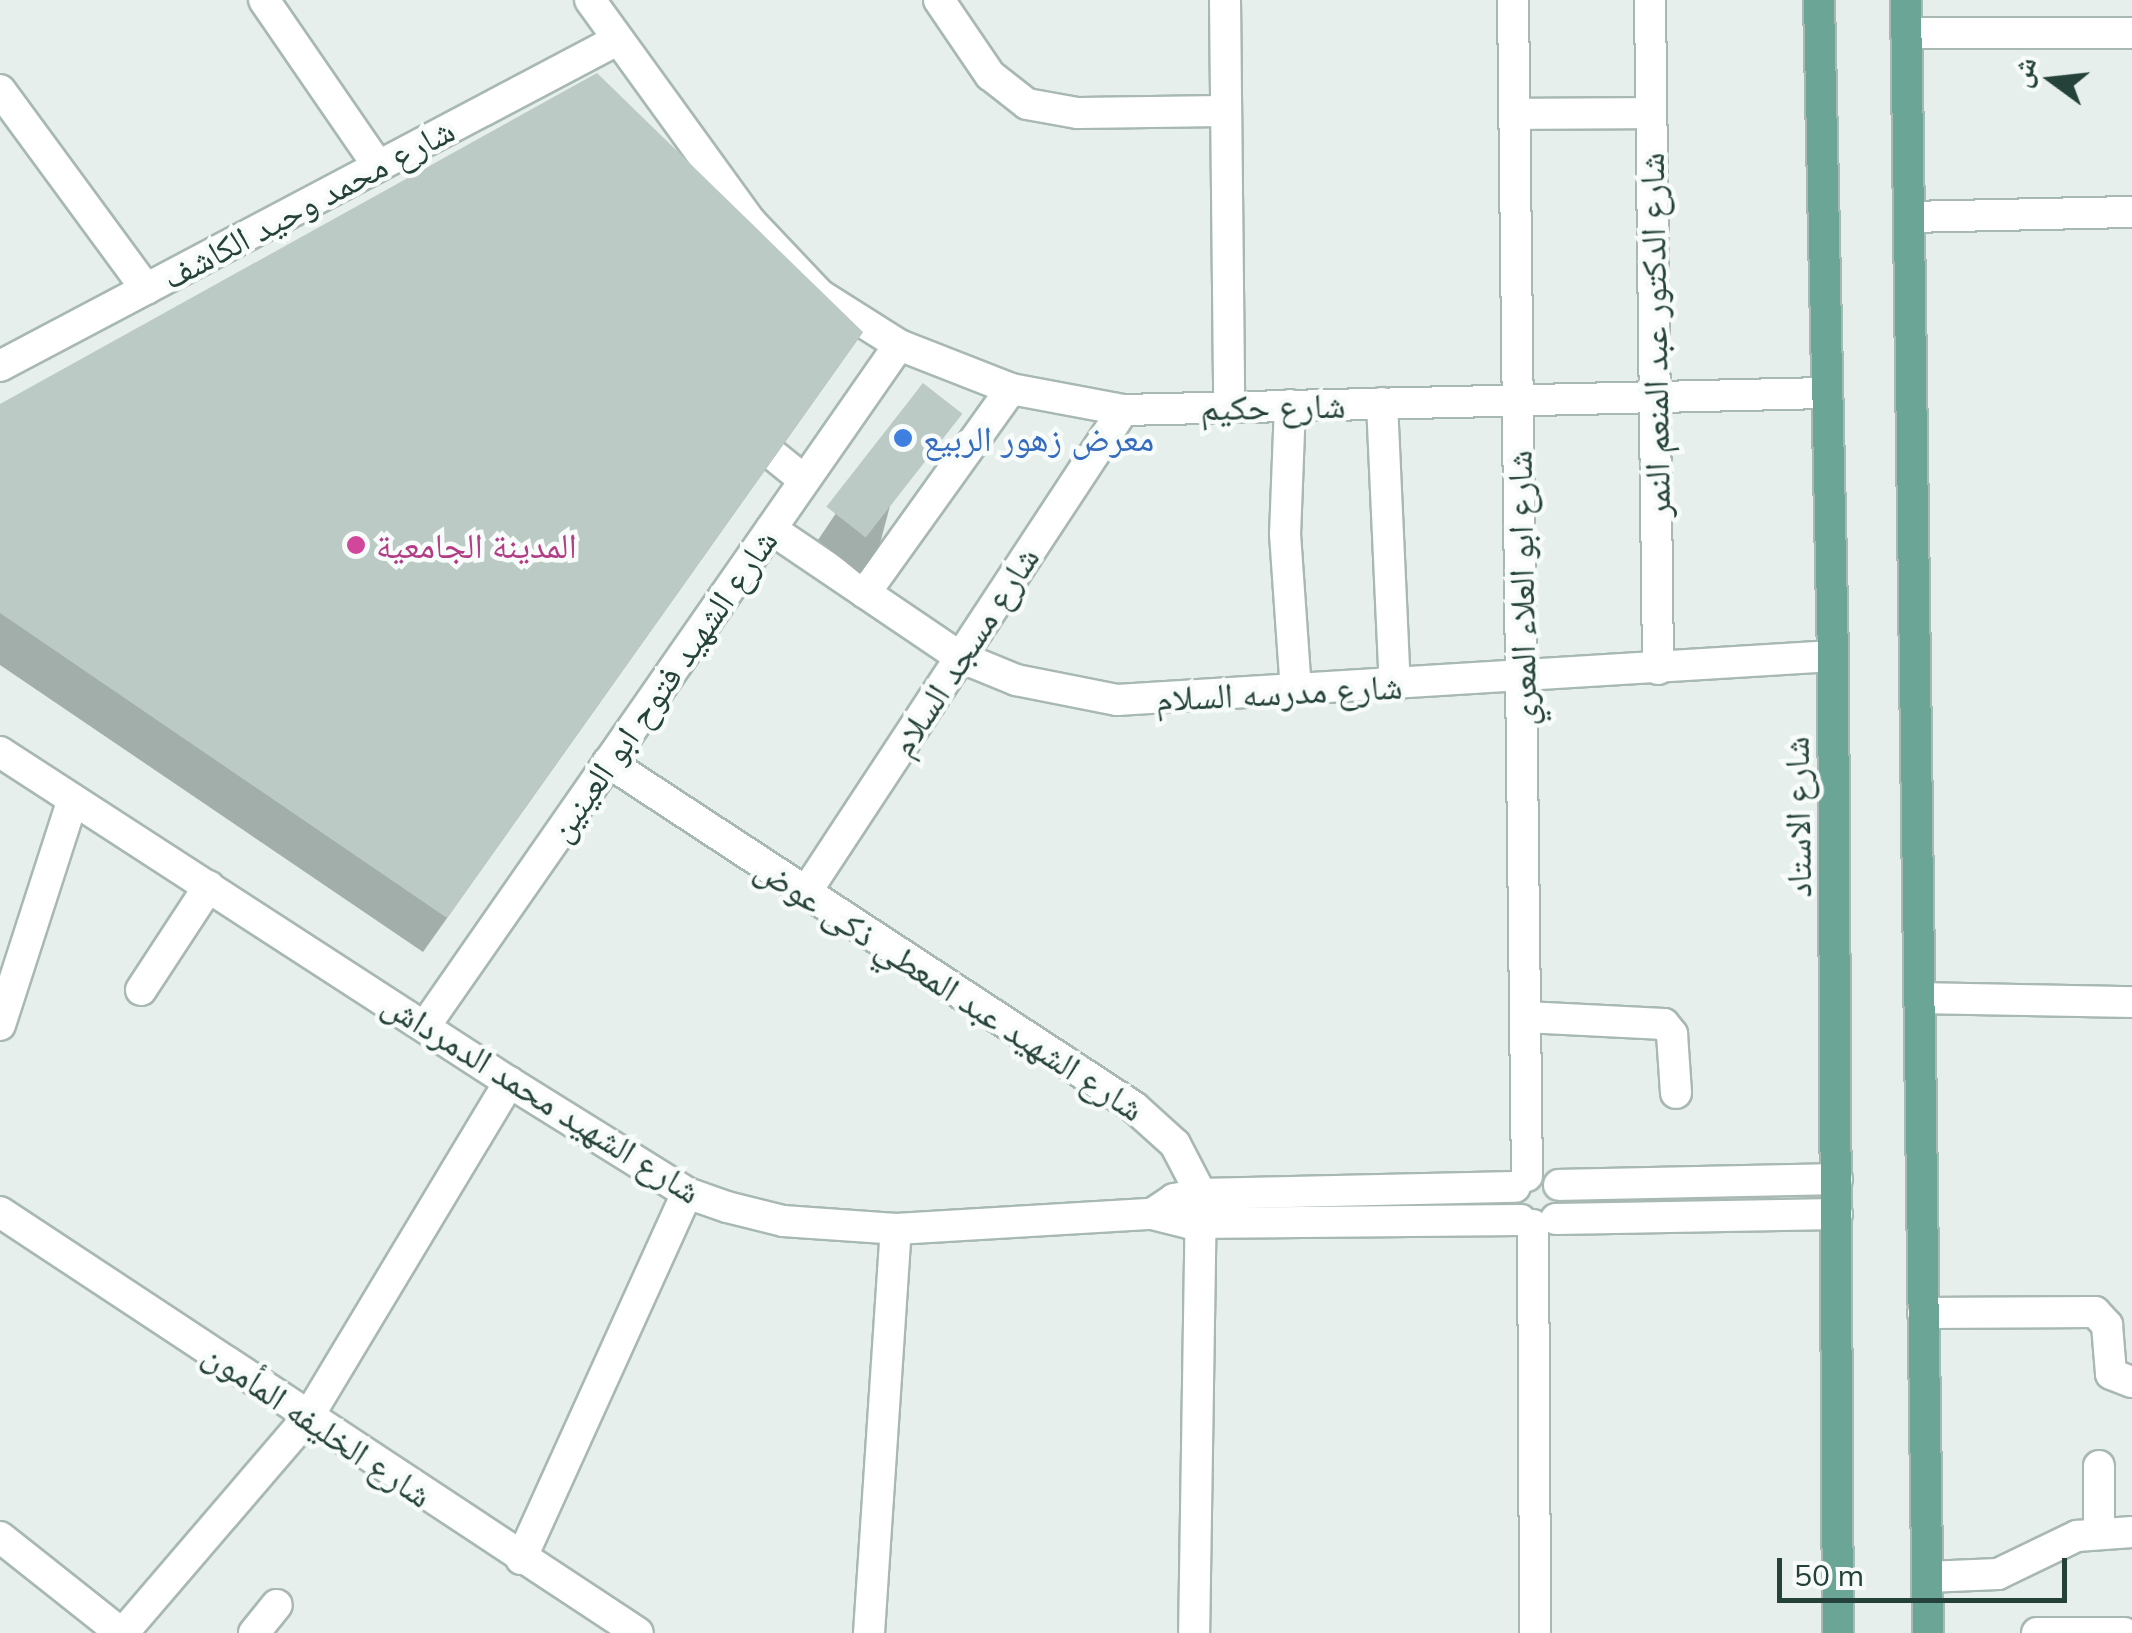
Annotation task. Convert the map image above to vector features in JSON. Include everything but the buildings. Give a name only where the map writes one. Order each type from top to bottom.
[{"type":"main road","name":"شارع الاستاد","points":[[1819,0],[1832,656],[1838,1633]]},
{"type":"main road","points":[[1906,0],[1928,1633]]},
{"type":"street","points":[[264,0],[389,161],[426,176]]},
{"type":"street","name":"شارع حكيم","points":[[590,0],[750,221],[820,295],[899,345],[1010,389],[1122,410],[1826,393]]},
{"type":"street","points":[[939,0],[990,74],[1027,104],[1077,113],[1225,111]]},
{"type":"street","points":[[1224,0],[1229,407]]},
{"type":"street","name":"شارع ابو العلاء المعري","points":[[1512,0],[1526,1017],[1521,1182]]},
{"type":"street","name":"شارع الدكتور عبد المنعم النمر","points":[[1650,0],[1658,669]]},
{"type":"street","points":[[1907,33],[2132,33]]},
{"type":"street","name":"شارع محمد وحيد الكاشف","points":[[0,366],[617,40]]},
{"type":"street","points":[[0,90],[146,289]]},
{"type":"street","points":[[1514,114],[1651,113]]},
{"type":"street","points":[[1909,217],[2132,212]]},
{"type":"street","name":"شارع الشهيد فتوح ابو العينين","points":[[425,1026],[899,345]]},
{"type":"street","points":[[865,593],[1010,389]]},
{"type":"street","points":[[1382,403],[1395,686]]},
{"type":"street","points":[[1290,405],[1284,534],[1296,691]]},
{"type":"street","name":"شارع مسجد السلام","points":[[806,892],[1122,410]]},
{"type":"street","points":[[718,411],[804,480]]},
{"type":"street","name":"شارع مدرسه السلام","points":[[771,529],[960,657],[1016,680],[1117,700],[1522,679],[1832,656]]},
{"type":"street","name":"شارع الشهيد محمد الدمرداش","points":[[0,752],[687,1193],[783,1221],[896,1229],[1152,1214],[1174,1199],[1201,1208],[1536,1221],[1837,1214]]},
{"type":"street","name":"شارع الشهيد عبد المعطي ذكى عوض","points":[[608,762],[1145,1115],[1175,1144],[1201,1208],[1194,1633]]},
{"type":"street","points":[[0,1025],[73,799]]},
{"type":"street","points":[[141,990],[209,886]]},
{"type":"street","points":[[1919,998],[2132,1002]]},
{"type":"street","points":[[1526,1017],[1664,1024],[1672,1034],[1676,1093]]},
{"type":"street","points":[[0,1537],[122,1633],[308,1417],[509,1082]]},
{"type":"street","points":[[1536,1221],[1512,1204],[1521,1182],[1545,1174],[1560,1185],[1837,1179]]},
{"type":"street","name":"شارع الشهيد محمد الدمرداش","points":[[1201,1208],[1521,1182]]},
{"type":"street","points":[[1536,1221],[1564,1202],[1560,1185]]},
{"type":"street","points":[[521,1559],[687,1193]]},
{"type":"street","name":"شارع الخليفه المأمون","points":[[0,1212],[638,1633]]},
{"type":"street","points":[[1535,1633],[1536,1221]]},
{"type":"street","points":[[869,1633],[896,1229]]},
{"type":"street","points":[[1923,1312],[2096,1312],[2107,1325],[2111,1374],[2132,1382]]},
{"type":"street","points":[[2099,1532],[2100,1466]]},
{"type":"street","points":[[1927,1576],[2020,1568],[2077,1536],[2132,1532]]},
{"type":"street","points":[[254,1633],[278,1604]]},
{"type":"street","points":[[2037,1633],[2124,1633]]},
{"type":"place","name":"معرض زهور الربيع","points":[[903,438]]},
{"type":"place","name":"المدينة الجامعية","points":[[356,545]]}]
